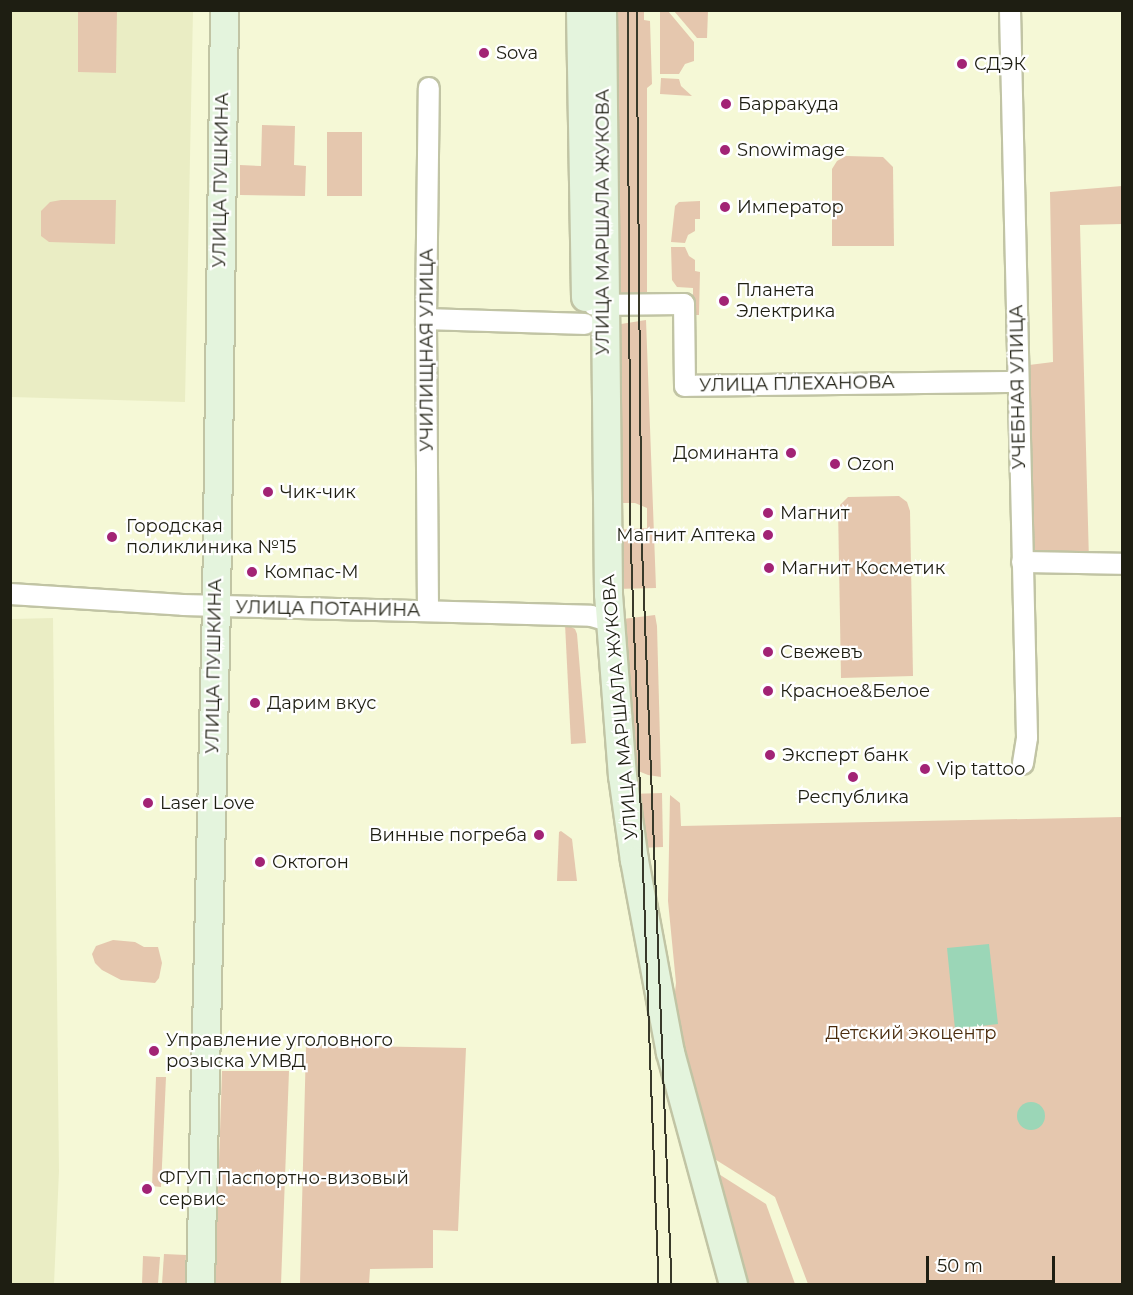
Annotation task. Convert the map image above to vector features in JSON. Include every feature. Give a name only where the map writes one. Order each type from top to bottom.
[{"type":"main road","name":"УЛИЦА ПУШКИНА","points":[[200,1284],[216,606],[224,10]]},
{"type":"main road","name":"УЛИЦА МАРШАЛА ЖУКОВА","points":[[580,10],[592,311],[600,618],[600,736],[622,896],[654,1057],[714,1284]]},
{"type":"main road","name":"УЛИЦА МАРШАЛА ЖУКОВА","points":[[592,311],[602,10]]},
{"type":"main road","name":"УЛИЦА МАРШАЛА ЖУКОВА","points":[[600,618],[645,923],[684,1106],[733,1284]]},
{"type":"street","name":"УЧЕБНАЯ УЛИЦА","points":[[1010,10],[1027,738],[1023,764]]},
{"type":"street","name":"УЧИЛИЩНАЯ УЛИЦА","points":[[428,611],[426,319],[429,88]]},
{"type":"street","name":"УЛИЦА ПЛЕХАНОВА","points":[[592,311],[684,304],[685,386],[1018,382]]},
{"type":"street","points":[[426,319],[592,311]]},
{"type":"street","points":[[1023,562],[1122,564]]},
{"type":"street","name":"УЛИЦА ПОТАНИНА","points":[[10,594],[216,606],[600,618]]},
{"type":"shaded area","points":[[11,11],[193,11],[185,402],[11,397]]},
{"type":"shaded area","points":[[53,618],[59,1171],[54,1284],[11,1284],[11,619]]},
{"type":"shaded area","points":[[989,944],[998,1024],[955,1029],[947,948]]},
{"type":"shaded area","points":[[1031,1102],[1041,1106],[1045,1116],[1041,1126],[1031,1130],[1021,1126],[1017,1116],[1021,1106]]},
{"type":"green space","points":[[78,11],[117,11],[116,73],[78,72]]},
{"type":"green space","points":[[608,11],[644,11],[644,20],[650,21],[652,84],[647,88],[647,297],[636,300],[615,295]]},
{"type":"green space","points":[[660,11],[668,11],[694,42],[694,61],[685,64],[679,74],[660,74]]},
{"type":"green space","points":[[674,11],[708,11],[707,38],[697,38]]},
{"type":"green space","points":[[661,78],[679,79],[681,86],[692,96],[660,94]]},
{"type":"green space","points":[[262,125],[295,126],[294,165],[306,166],[305,196],[240,195],[240,165],[261,166]]},
{"type":"green space","points":[[327,132],[362,132],[362,196],[327,196]]},
{"type":"green space","points":[[846,156],[883,157],[893,167],[894,246],[832,246],[832,169],[837,161]]},
{"type":"green space","points":[[1122,186],[1122,224],[1080,225],[1089,561],[1025,559],[1021,366],[1053,362],[1050,192]]},
{"type":"green space","points":[[116,200],[115,244],[49,242],[41,236],[41,211],[50,202]]},
{"type":"green space","points":[[700,201],[700,219],[695,219],[695,231],[688,235],[685,243],[671,242],[675,206],[679,202]]},
{"type":"green space","points":[[671,247],[685,247],[689,256],[695,260],[695,271],[700,272],[699,315],[693,315],[693,288],[677,287],[672,280]]},
{"type":"green space","points":[[646,320],[656,588],[615,589],[614,530],[647,528],[647,508],[635,503],[613,503],[613,328],[621,324]]},
{"type":"green space","points":[[899,496],[907,502],[910,511],[913,676],[841,678],[838,507],[848,497]]},
{"type":"green space","points":[[655,615],[661,777],[648,775],[631,768],[615,620]]},
{"type":"green space","points":[[565,624],[575,629],[577,634],[586,743],[571,744]]},
{"type":"green space","points":[[662,793],[663,847],[639,848],[630,794]]},
{"type":"green space","name":"Детский экоцентр","points":[[670,795],[680,803],[681,826],[1122,817],[1122,1284],[808,1284],[775,1197],[713,1158],[703,1133],[674,1000],[676,983],[668,901]]},
{"type":"green space","points":[[561,831],[572,839],[577,881],[557,881],[559,832]]},
{"type":"green space","points":[[113,940],[135,942],[144,947],[158,947],[162,963],[159,978],[155,983],[121,980],[102,970],[95,963],[92,954],[96,946]]},
{"type":"green space","points":[[306,1045],[466,1048],[458,1231],[433,1230],[433,1268],[370,1269],[369,1284],[300,1284]]},
{"type":"green space","points":[[222,1071],[289,1071],[281,1284],[215,1284]]},
{"type":"green space","points":[[156,1077],[166,1077],[161,1187],[152,1186]]},
{"type":"green space","points":[[714,1171],[766,1204],[795,1284],[747,1284]]},
{"type":"green space","points":[[164,1254],[186,1255],[185,1284],[162,1284]]},
{"type":"green space","points":[[143,1256],[160,1257],[158,1284],[142,1284]]},
{"type":"tram line","points":[[628,10],[631,537],[659,1284]]},
{"type":"tram line","points":[[637,10],[642,536],[672,1284]]},
{"type":"place","name":"Sova","points":[[484,53]]},
{"type":"place","name":"СДЭК","points":[[962,64]]},
{"type":"place","name":"Барракуда","points":[[726,104]]},
{"type":"place","name":"Snowimage","points":[[725,150]]},
{"type":"place","name":"Император","points":[[725,207]]},
{"type":"place","name":"Планета Электрика","points":[[724,301]]},
{"type":"place","name":"Доминанта","points":[[791,453]]},
{"type":"place","name":"Ozon","points":[[835,464]]},
{"type":"place","name":"Чик-чик","points":[[268,492]]},
{"type":"place","name":"Магнит","points":[[768,513]]},
{"type":"place","name":"Магнит Аптека","points":[[768,535]]},
{"type":"place","name":"Городская поликлиника №15","points":[[112,537]]},
{"type":"place","name":"Магнит Косметик","points":[[769,568]]},
{"type":"place","name":"Компас-М","points":[[252,572]]},
{"type":"place","name":"Свежевъ","points":[[768,652]]},
{"type":"place","name":"Красное&Белое","points":[[768,691]]},
{"type":"place","name":"Дарим вкус","points":[[255,703]]},
{"type":"place","name":"Эксперт банк","points":[[770,755]]},
{"type":"place","name":"Vip tattoo","points":[[925,769]]},
{"type":"place","name":"Республика","points":[[853,777]]},
{"type":"place","name":"Laser Love","points":[[148,803]]},
{"type":"place","name":"Винные погреба","points":[[539,835]]},
{"type":"place","name":"Октогон","points":[[260,862]]},
{"type":"place","name":"Управление уголовного розыска УМВД","points":[[154,1051]]},
{"type":"place","name":"ФГУП Паспортно-визовый сервис","points":[[147,1189]]}]
